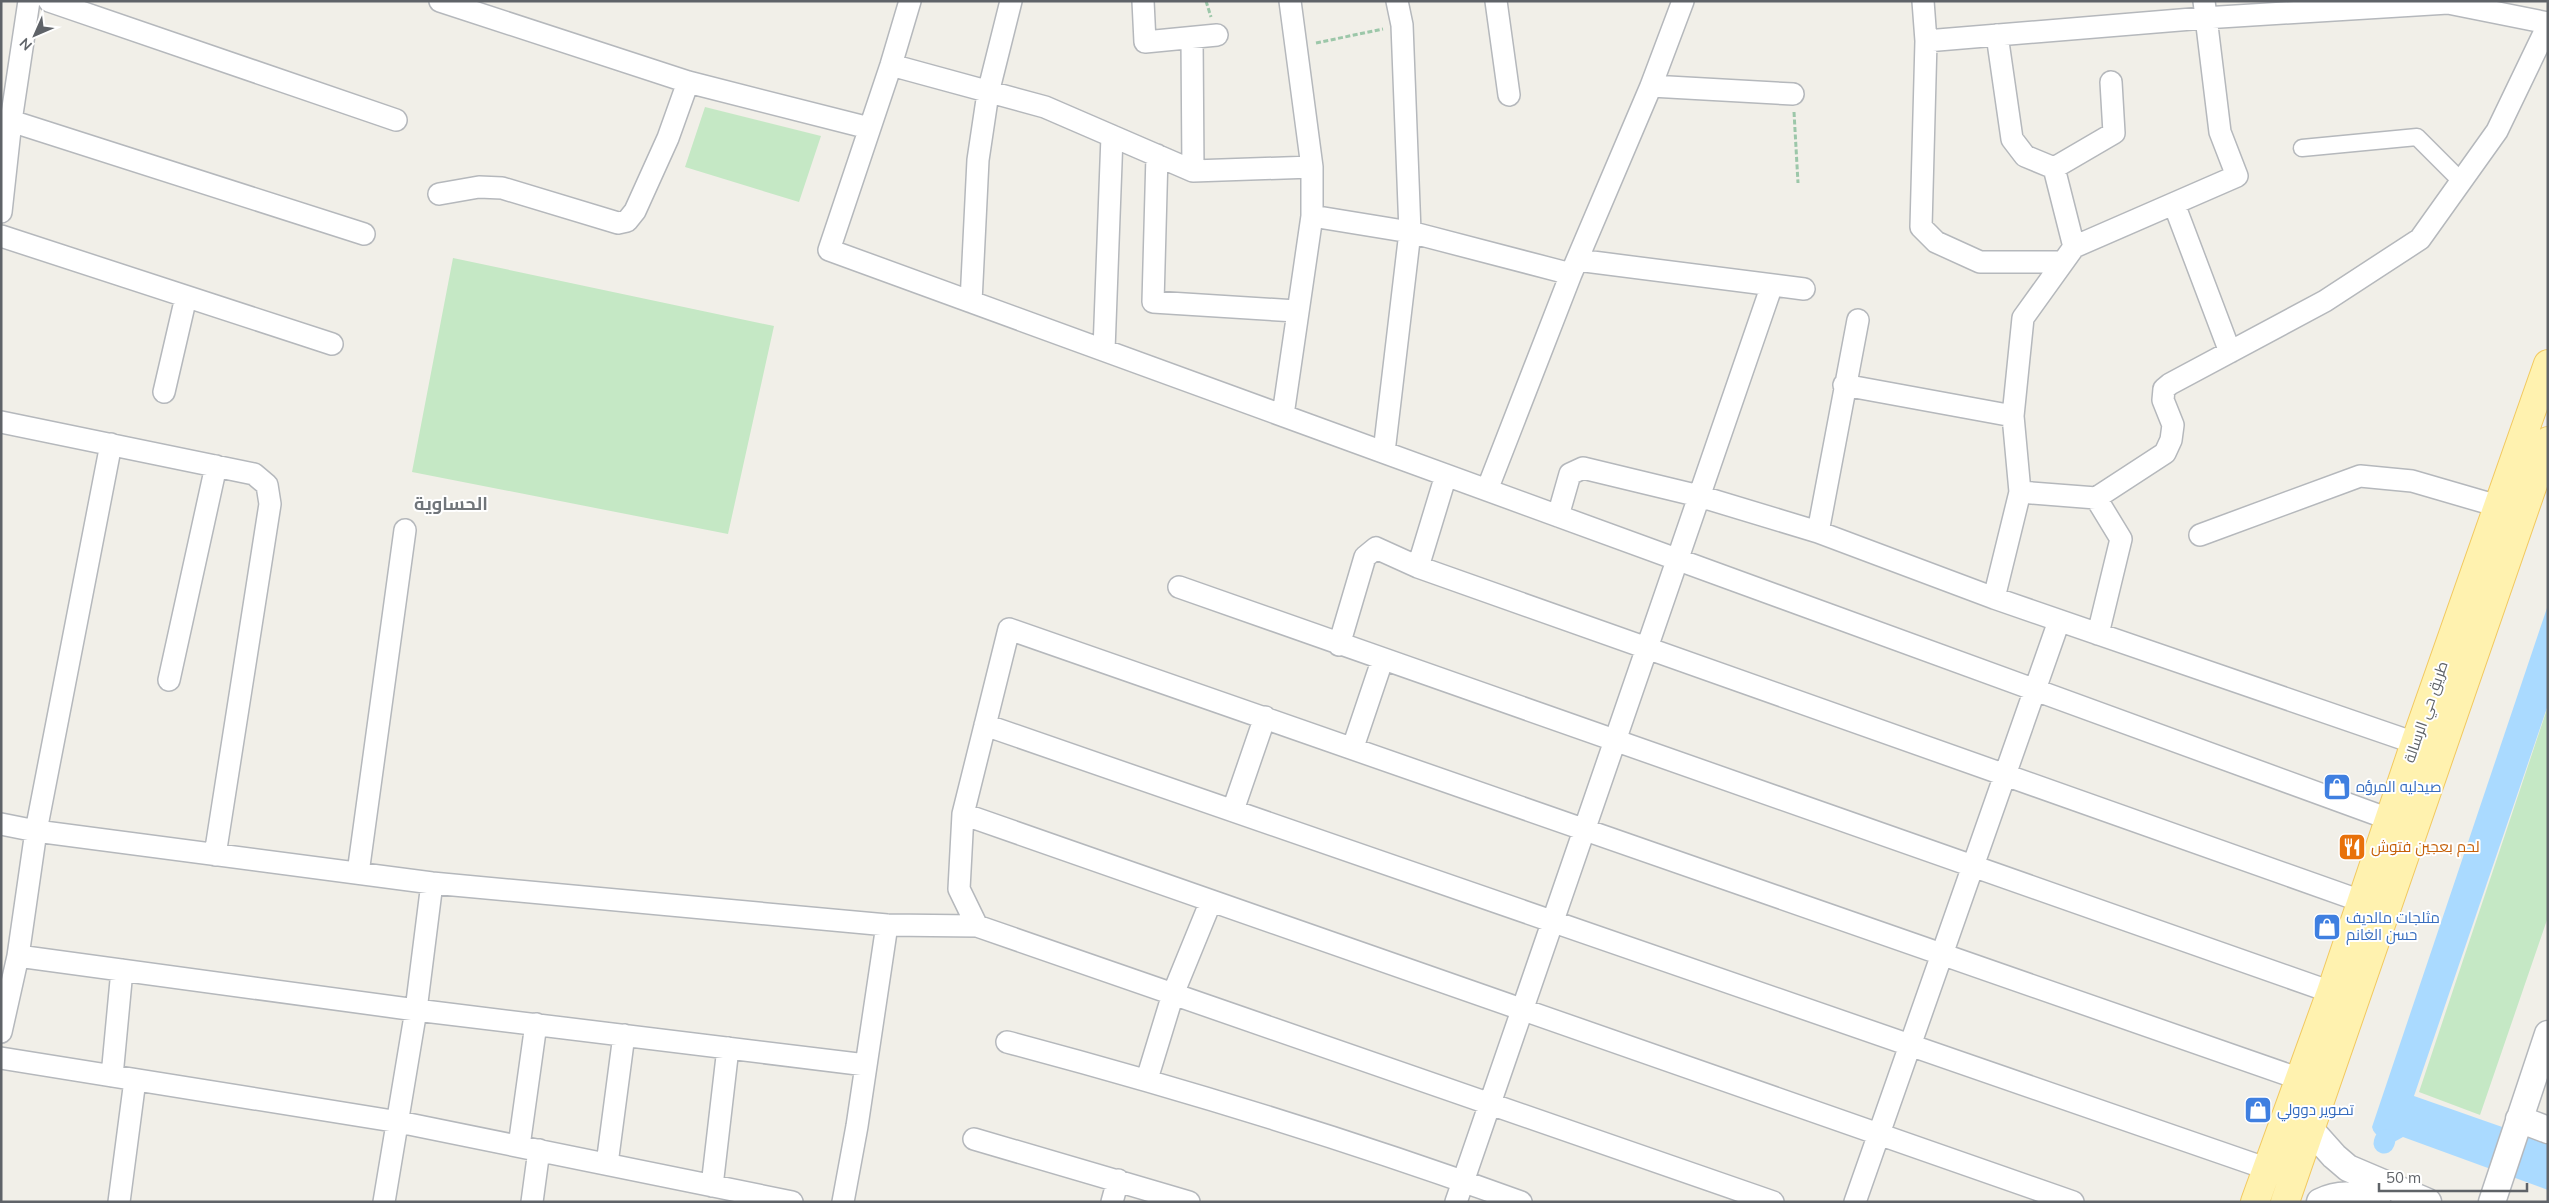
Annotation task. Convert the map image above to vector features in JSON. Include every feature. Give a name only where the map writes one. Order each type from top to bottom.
[{"type":"main road","name":"طريق حي الرسالة","points":[[2255,1202],[2331,992],[2415,743],[2548,364]]},
{"type":"main road","name":"طريق حي الرسالة","points":[[2284,1202],[2548,441]]},
{"type":"street","points":[[1,212],[11,121],[29,1]]},
{"type":"street","points":[[49,1],[396,120]]},
{"type":"street","points":[[440,1],[491,9],[688,82],[869,128]]},
{"type":"street","points":[[910,1],[891,65],[829,250],[2389,819]]},
{"type":"street","points":[[971,302],[978,160],[988,93],[1011,1]]},
{"type":"street","points":[[1143,1],[1145,42],[1217,35]]},
{"type":"street","points":[[1283,415],[1296,311],[1312,216],[1312,167],[1290,1]]},
{"type":"street","points":[[1384,452],[1410,232],[1402,26],[1397,1]]},
{"type":"street","points":[[1496,1],[1509,95]]},
{"type":"street","points":[[1488,490],[1574,267],[1651,86],[1683,1]]},
{"type":"street","points":[[1924,1],[1926,41],[1921,227],[1936,242],[1980,262],[2068,254],[2237,176],[2220,132],[2204,10]]},
{"type":"street","points":[[1926,41],[1997,35],[2204,10],[2448,2],[2548,24],[2497,132],[2420,238],[2325,301],[2164,389],[2163,400],[2173,424],[2171,440],[2165,453],[2096,498],[2020,492]]},
{"type":"street","points":[[1997,35],[2012,139],[2025,156],[2054,168]]},
{"type":"street","points":[[1192,38],[1193,171]]},
{"type":"street","points":[[891,65],[1045,107],[1193,171],[1312,167]]},
{"type":"street","points":[[439,194],[489,186],[618,223],[627,222],[668,138],[688,82]]},
{"type":"street","points":[[2054,168],[2114,133],[2111,82]]},
{"type":"street","points":[[1651,86],[1793,94]]},
{"type":"street","points":[[11,121],[364,234]]},
{"type":"street","points":[[1104,350],[1112,136]]},
{"type":"street","points":[[2302,148],[2417,137],[2461,181]]},
{"type":"street","points":[[1157,155],[1152,302],[1296,311]]},
{"type":"street","points":[[1994,598],[2020,492],[2013,416],[2023,318],[2068,254],[2054,168]]},
{"type":"street","points":[[2174,204],[2230,352]]},
{"type":"street","points":[[1312,216],[1410,232],[1574,267],[1804,289]]},
{"type":"street","points":[[1,236],[332,344]]},
{"type":"street","points":[[1456,1202],[1772,285]]},
{"type":"street","points":[[164,392],[186,297]]},
{"type":"street","points":[[1818,532],[1844,385],[1858,320]]},
{"type":"street","points":[[1844,385],[2013,416]]},
{"type":"street","points":[[1,422],[254,474],[268,485],[270,504],[215,855]]},
{"type":"street","points":[[1,1032],[18,956],[36,831],[111,444]]},
{"type":"street","points":[[169,680],[216,466]]},
{"type":"street","points":[[1558,516],[1570,474],[1583,468],[1699,496],[1818,532],[2059,621],[2415,743]]},
{"type":"street","points":[[1418,567],[1446,475]]},
{"type":"street","points":[[2200,535],[2360,476],[2412,481],[2498,506]]},
{"type":"street","points":[[2096,498],[2121,539],[2098,634]]},
{"type":"street","points":[[358,873],[404,530]]},
{"type":"street","points":[[1339,645],[1365,556],[1376,548],[1418,567],[2361,901]]},
{"type":"street","points":[[1179,587],[1614,742],[2331,992]]},
{"type":"street","points":[[1855,1202],[2059,621]]},
{"type":"street","points":[[977,926],[959,889],[963,814],[1009,629],[2300,1079]]},
{"type":"street","points":[[1352,747],[1382,660]]},
{"type":"street","points":[[1233,810],[1265,717]]},
{"type":"street","points":[[985,724],[2268,1169]]},
{"type":"street","points":[[963,814],[2074,1202]]},
{"type":"street","points":[[1,824],[36,831],[432,883],[887,925],[977,926],[1772,1202]]},
{"type":"street","points":[[384,1202],[416,1010],[432,883]]},
{"type":"street","points":[[1147,1079],[1173,994],[1211,900]]},
{"type":"street","points":[[843,1202],[887,925]]},
{"type":"street","points":[[18,956],[416,1010],[866,1065]]},
{"type":"street","points":[[112,1076],[122,970]]},
{"type":"street","points":[[532,1202],[529,1148],[536,1024]]},
{"type":"street","points":[[2494,1196],[2548,1034]]},
{"type":"street","points":[[607,1164],[624,1035]]},
{"type":"street","points":[[1007,1042],[1147,1079],[1463,1181],[1521,1202]]},
{"type":"street","points":[[712,1186],[728,1048]]},
{"type":"street","points":[[1,1058],[398,1122],[792,1202]]},
{"type":"street","points":[[119,1202],[134,1080]]},
{"type":"street","points":[[2517,1124],[2548,1130]]},
{"type":"street","points":[[2309,1128],[2334,1156],[2348,1168],[2428,1202]]},
{"type":"street","points":[[974,1139],[1189,1202]]},
{"type":"street","points":[[1112,1202],[1118,1180]]},
{"type":"street","points":[[2320,1202],[2330,1197],[2346,1194],[2377,1202]]},
{"type":"path","points":[[1296,47],[1402,26]]},
{"type":"path","points":[[1793,94],[1798,183]]},
{"type":"green space","points":[[705,107],[821,136],[799,202],[685,167]]},
{"type":"green space","points":[[453,258],[774,326],[728,534],[412,472]]},
{"type":"green space","points":[[2548,706],[2548,917],[2480,1115],[2419,1092]]},
{"type":"water","points":[[2548,605],[2548,705],[2414,1096],[2548,1143],[2548,1190],[2403,1137],[2394,1142],[2384,1139],[2375,1133],[2372,1127]]},
{"type":"place","name":"صيدليه المرؤه","points":[[2337,787]]},
{"type":"place","name":"لحم بعجين فتوش","points":[[2352,847]]},
{"type":"place","name":"مثلجات مالديف حسن الغانم","points":[[2327,927]]},
{"type":"place","name":"تصوير دوولي","points":[[2258,1110]]},
{"type":"district","name":"الحساوية","points":[[451,504]]}]
